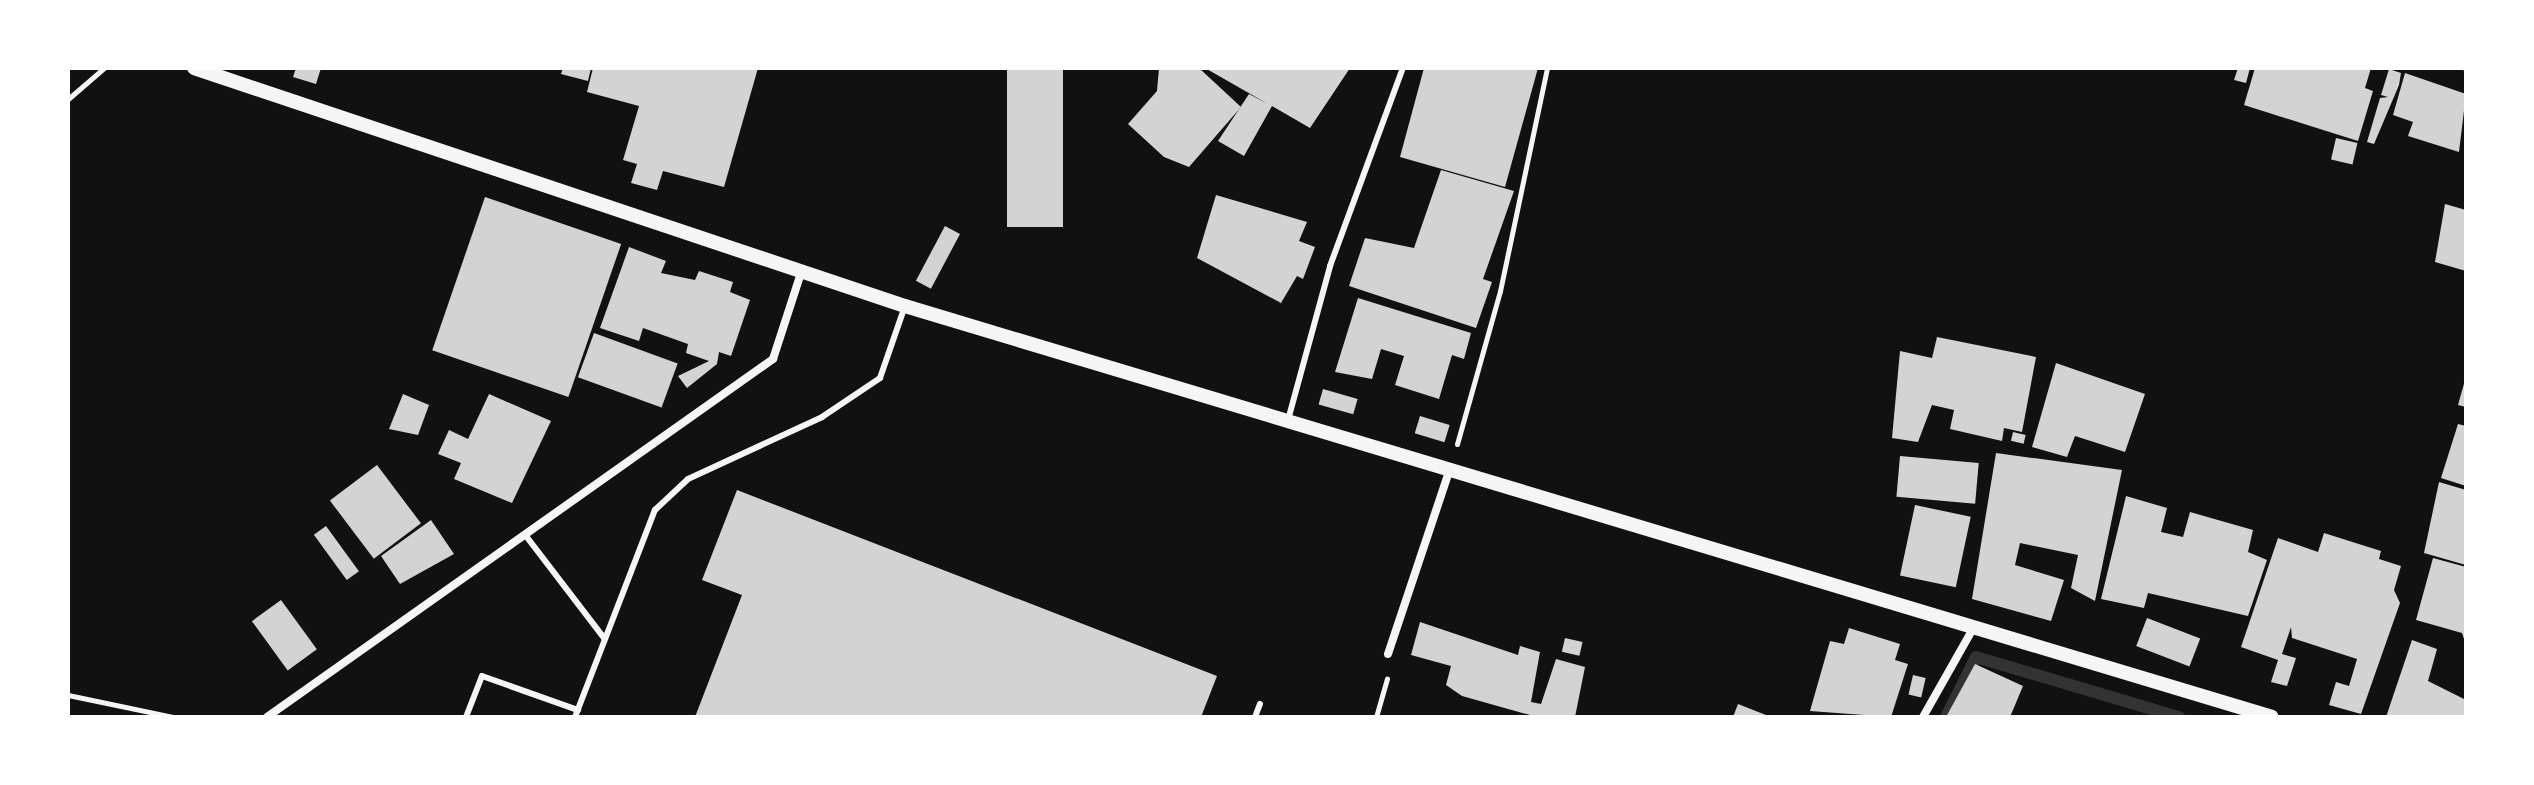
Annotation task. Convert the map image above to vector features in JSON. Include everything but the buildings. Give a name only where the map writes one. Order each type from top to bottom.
[{"type":"street","points":[[194,68],[905,306],[2272,717]]},
{"type":"street","points":[[267,717],[773,359],[801,273]]},
{"type":"street","points":[[1388,654],[1450,469]]},
{"type":"street","points":[[1923,717],[1974,627]]},
{"type":"lane","points":[[1288,420],[1330,266],[1403,68]]},
{"type":"lane","points":[[466,717],[482,676],[576,713],[655,510],[688,479],[822,417],[880,378],[905,306]]},
{"type":"lane","points":[[526,536],[604,638]]},
{"type":"lane","points":[[1255,717],[1260,704]]},
{"type":"path","points":[[68,99],[104,68]]},
{"type":"path","points":[[1450,469],[1500,291],[1547,68]]},
{"type":"path","points":[[1376,717],[1388,654]]},
{"type":"path","points":[[68,695],[173,717]]},
{"type":"waterway","points":[[1946,717],[1976,657],[2179,717]]}]
